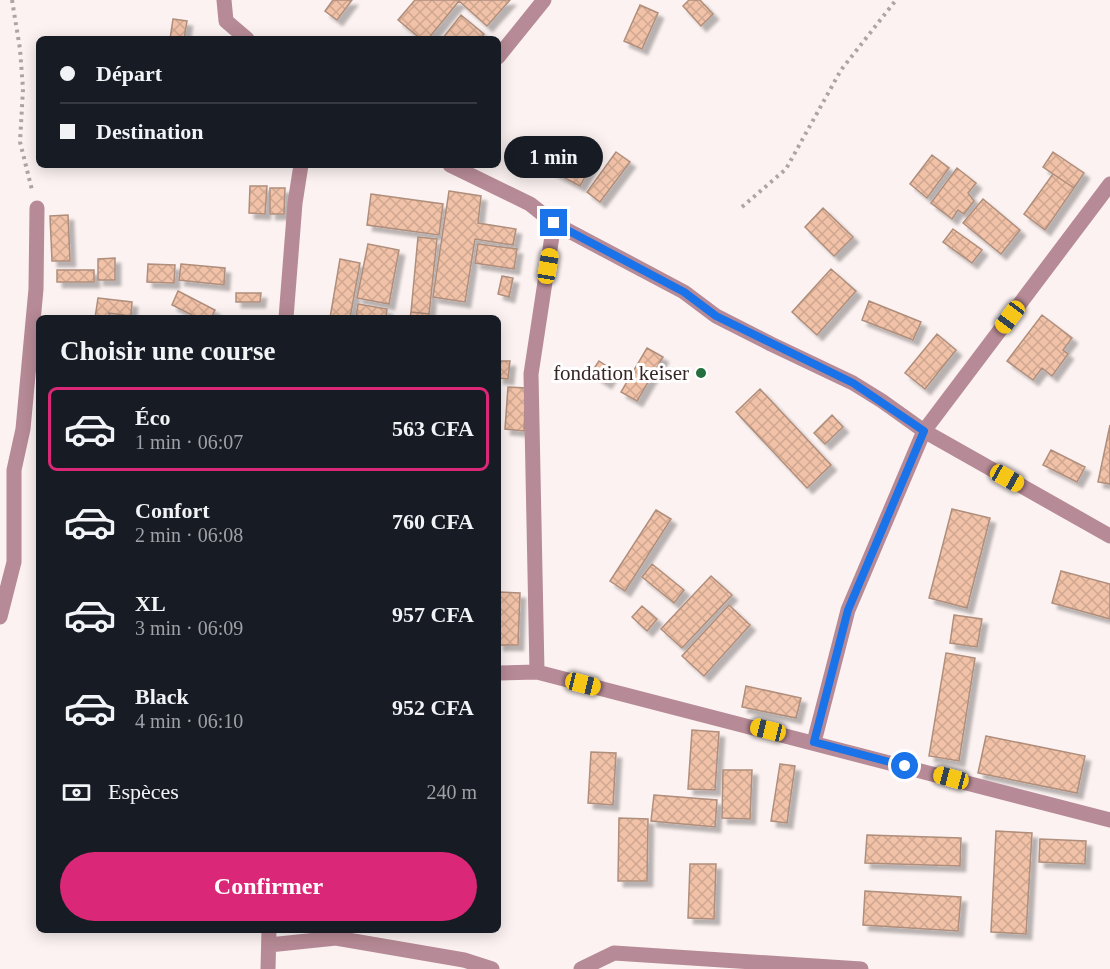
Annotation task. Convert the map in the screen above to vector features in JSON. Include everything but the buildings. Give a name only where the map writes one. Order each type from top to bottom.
[{"type":"street","points":[[224,0],[226,21],[244,36]]},
{"type":"street","points":[[501,53],[544,0]]},
{"type":"street","points":[[286,315],[295,203],[301,168]]},
{"type":"street","points":[[456,168],[530,204],[554,223],[684,292],[716,316],[853,383],[924,431],[1110,536]]},
{"type":"street","points":[[814,742],[848,610],[924,431],[1110,183]]},
{"type":"street","points":[[0,617],[14,562],[14,470],[22,429],[36,289],[37,208]]},
{"type":"street","points":[[537,672],[531,374],[554,223]]},
{"type":"street","points":[[501,673],[537,672],[1110,820]]},
{"type":"street","points":[[268,969],[269,937],[336,938],[464,960],[492,969]]},
{"type":"street","points":[[581,969],[614,953],[861,969]]},
{"type":"path","points":[[12,0],[20,49],[23,89],[20,142],[37,208]]},
{"type":"path","points":[[742,207],[786,169],[841,70],[896,0]]},
{"type":"place","name":"fondation keiser","points":[[701,373]]},
{"type":"route","points":[[554,223],[684,292],[716,316],[853,383],[924,431],[848,610],[814,742],[905,766]]}]
